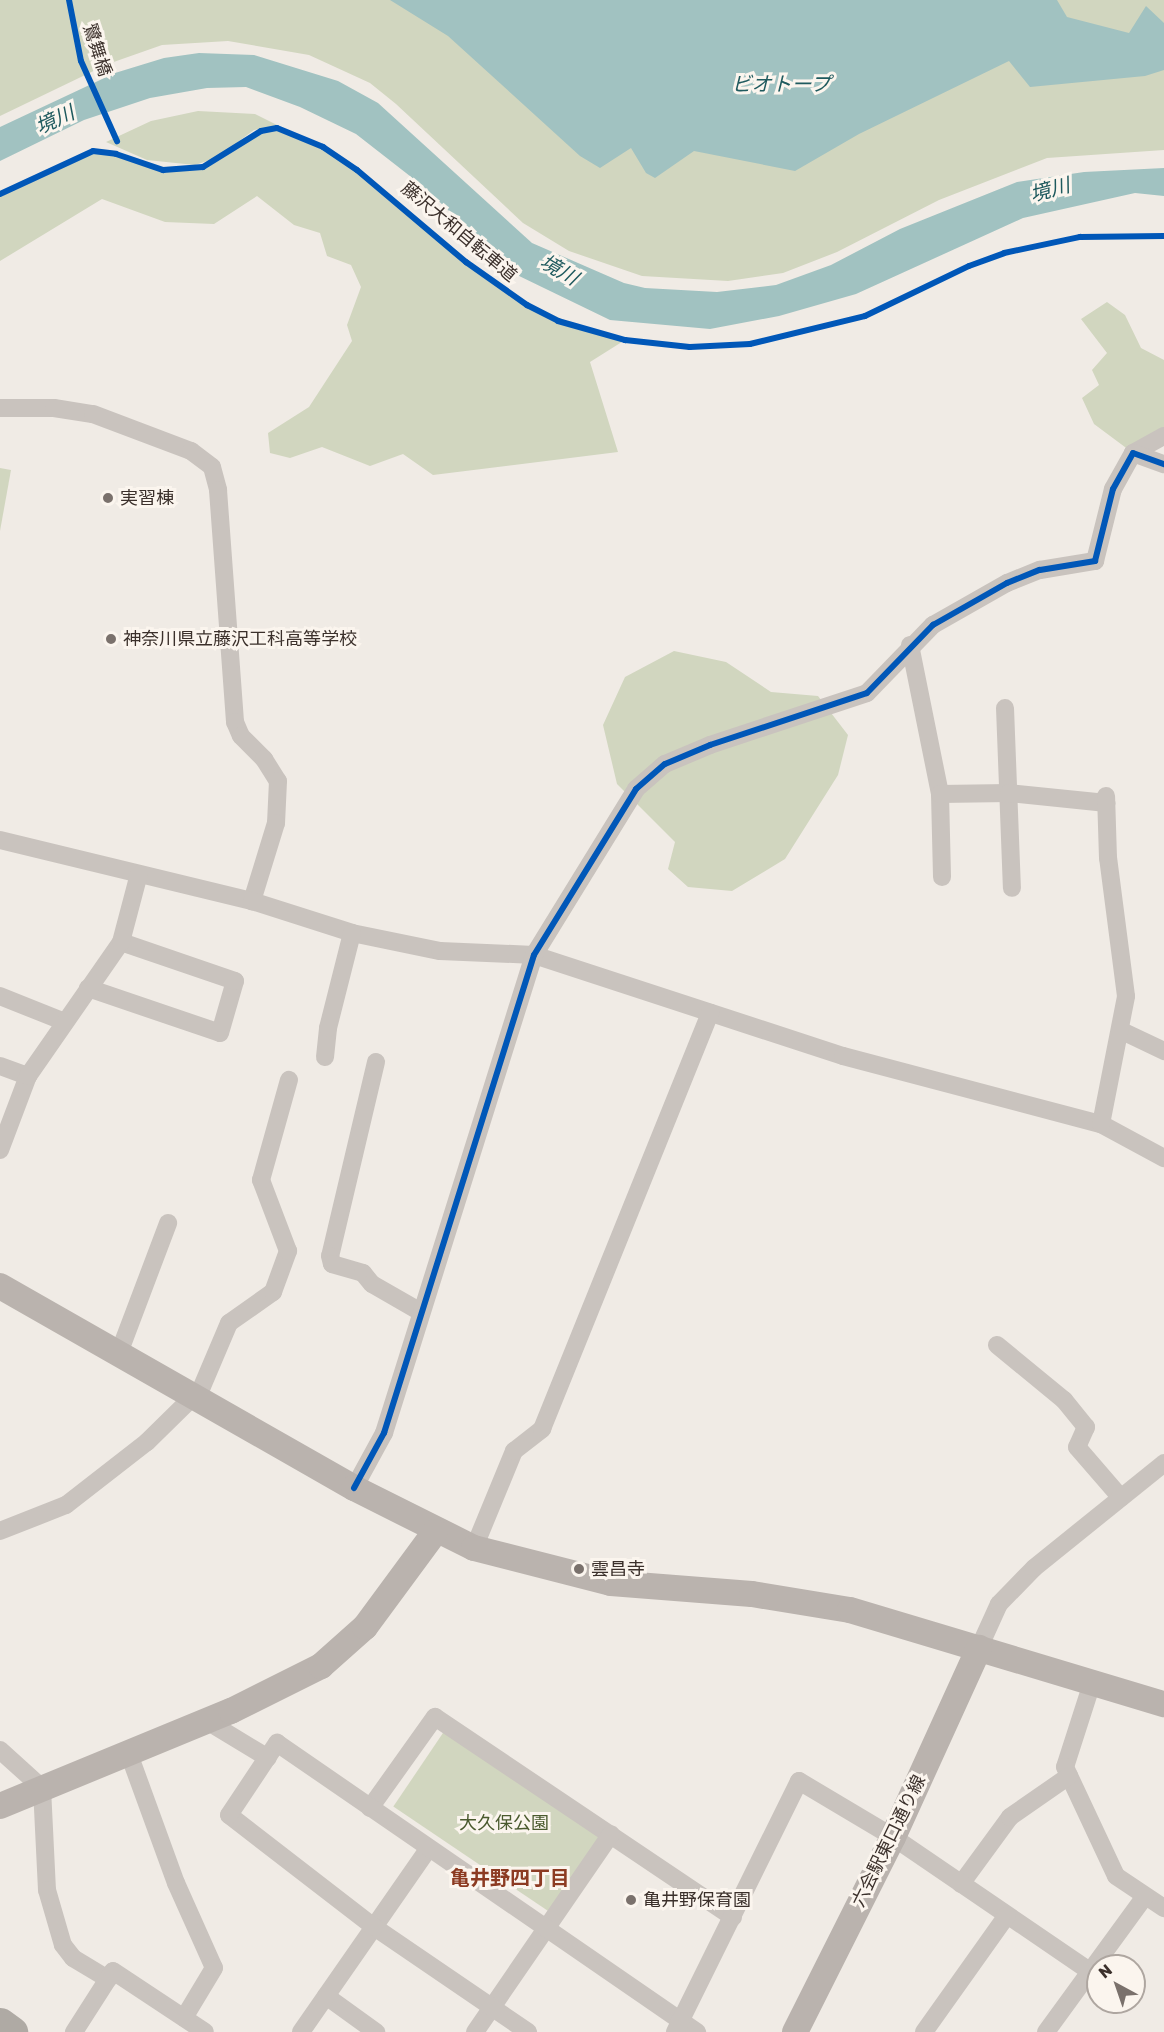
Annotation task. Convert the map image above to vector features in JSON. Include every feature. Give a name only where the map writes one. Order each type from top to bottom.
[{"type":"highway","points":[[0,2024],[11,2032]]},
{"type":"street","points":[[0,408],[54,408],[93,414],[191,451],[212,466],[218,490],[236,722],[241,736],[272,770],[278,788],[272,842],[252,901]]},
{"type":"street","points":[[354,1488],[384,1433],[419,1311],[534,954],[636,789],[665,764],[867,693],[910,645],[933,625],[1007,583],[1040,570],[1095,561],[1113,489],[1133,453],[1164,436]]},
{"type":"street","points":[[1133,453],[1164,464]]},
{"type":"street","points":[[910,645],[940,794],[942,877]]},
{"type":"street","points":[[1005,708],[1012,888]]},
{"type":"street","points":[[940,794],[1009,793],[1106,799],[1108,858],[1126,996],[1122,1031],[1101,1124]]},
{"type":"street","points":[[0,840],[252,901],[352,933],[440,951],[534,954],[843,1056],[1101,1124],[1164,1158]]},
{"type":"street","points":[[0,1150],[28,1076],[121,942],[140,874]]},
{"type":"street","points":[[325,1057],[328,1028],[352,933]]},
{"type":"street","points":[[88,988],[220,1034],[235,981],[121,942]]},
{"type":"street","points":[[0,996],[65,1022]]},
{"type":"street","points":[[474,1548],[514,1451],[542,1428],[710,1013]]},
{"type":"street","points":[[1122,1031],[1164,1051]]},
{"type":"street","points":[[376,1062],[330,1256],[332,1264],[363,1273],[372,1284],[419,1311]]},
{"type":"street","points":[[0,1066],[28,1076]]},
{"type":"street","points":[[0,1531],[66,1505],[89,1490],[194,1397],[229,1323],[273,1292],[288,1251],[261,1180],[289,1080]]},
{"type":"street","points":[[119,1353],[168,1223]]},
{"type":"street","points":[[0,1286],[354,1488],[435,1532],[474,1548],[611,1583],[752,1594],[850,1610],[1164,1704]]},
{"type":"street","points":[[997,1345],[1064,1400],[1086,1427],[1077,1447],[1121,1497]]},
{"type":"street","points":[[979,1648],[999,1604],[1034,1568],[1164,1463]]},
{"type":"street","points":[[0,1806],[207,1721],[299,1679],[342,1650],[384,1603],[435,1532]]},
{"type":"street","name":"六会駅東口通り線","points":[[795,2032],[893,1837],[979,1648]]},
{"type":"street","points":[[1092,1683],[1065,1767],[1116,1876],[1164,1908]]},
{"type":"street","points":[[370,1808],[435,1716],[734,1917]]},
{"type":"street","points":[[207,1721],[268,1758]]},
{"type":"street","points":[[528,2032],[374,1927],[230,1815],[277,1743],[685,2028],[734,1917],[799,1781],[893,1837],[1086,1969]]},
{"type":"street","points":[[0,1750],[42,1788],[47,1890],[53,1921],[63,1945],[73,1958],[108,1979]]},
{"type":"street","points":[[129,1754],[176,1883],[214,1968],[184,2018]]},
{"type":"street","points":[[961,1884],[1010,1817],[1069,1776]]},
{"type":"street","points":[[475,2032],[611,1834]]},
{"type":"street","points":[[301,2032],[428,1849]]},
{"type":"street","points":[[1100,1954],[1145,1896]]},
{"type":"street","points":[[924,2032],[1007,1915]]},
{"type":"street","points":[[74,2032],[113,1971],[205,2032]]},
{"type":"street","points":[[1046,2032],[1086,1973]]},
{"type":"street","points":[[326,1996],[376,2032]]},
{"type":"green space","points":[[0,0],[1164,0],[1164,150],[1047,158],[939,200],[837,252],[783,273],[728,281],[642,276],[569,251],[523,223],[396,104],[370,83],[309,55],[228,41],[162,45],[108,64],[0,116]]},
{"type":"green space","points":[[198,111],[255,114],[279,126],[254,130],[216,158],[195,165],[147,160],[106,142],[151,121]]},
{"type":"green space","points":[[277,128],[323,147],[357,170],[504,292],[583,329],[625,340],[590,362],[618,452],[433,475],[403,454],[370,466],[322,447],[290,458],[270,453],[268,433],[309,407],[352,341],[347,325],[361,287],[351,265],[327,256],[320,233],[294,225],[257,196],[214,224],[165,222],[102,199],[0,261],[0,194],[93,151],[116,154],[163,170],[203,167],[261,131]]},
{"type":"green space","points":[[1107,302],[1125,315],[1141,348],[1164,360],[1164,436],[1133,453],[1094,424],[1082,398],[1099,385],[1092,370],[1107,353],[1081,319]]},
{"type":"green space","points":[[0,468],[11,470],[0,531]]},
{"type":"green space","points":[[674,651],[726,662],[771,692],[818,696],[848,735],[838,775],[785,859],[732,891],[688,887],[668,869],[675,842],[617,784],[603,725],[625,677]]},
{"type":"green space","name":"大久保公園","points":[[447,1727],[608,1835],[554,1915],[393,1807]]},
{"type":"water","name":"ビオトープ","points":[[390,0],[1057,0],[1067,17],[1129,33],[1146,6],[1164,23],[1164,70],[1145,76],[1030,87],[1009,61],[859,134],[795,171],[694,151],[655,178],[646,173],[631,148],[600,168],[580,156],[448,36]]},
{"type":"water","name":"境川","points":[[199,53],[254,55],[338,81],[378,103],[532,243],[624,283],[645,288],[717,292],[776,285],[831,265],[900,229],[1017,182],[1084,172],[1164,168],[1164,196],[1135,193],[1023,218],[856,294],[779,316],[710,329],[610,320],[515,274],[424,187],[356,134],[300,107],[246,87],[207,88],[150,98],[84,120],[0,161],[0,127],[115,73],[164,58]]},
{"type":"cycle path","name":"鷺舞橋","points":[[69,0],[81,61],[117,141]]},
{"type":"cycle path","name":"藤沢大和自転車道","points":[[0,194],[93,151],[116,154],[163,170],[203,167],[261,131],[277,128],[323,147],[357,170],[466,262],[527,305],[558,321],[625,340],[690,347],[750,344],[865,316],[969,266],[1004,253],[1080,237],[1164,236]]},
{"type":"cycle path","points":[[354,1488],[384,1433],[534,955],[636,789],[665,764],[710,745],[867,693],[933,625],[1007,583],[1040,570],[1095,561],[1113,489],[1133,453],[1164,464]]},
{"type":"place","name":"実習棟","points":[[108,498]]},
{"type":"place","name":"神奈川県立藤沢工科高等学校","points":[[111,639]]},
{"type":"place","name":"雲昌寺","points":[[579,1569]]},
{"type":"place","name":"亀井野保育園","points":[[631,1900]]},
{"type":"district","name":"亀井野四丁目","points":[[510,1878]]}]
